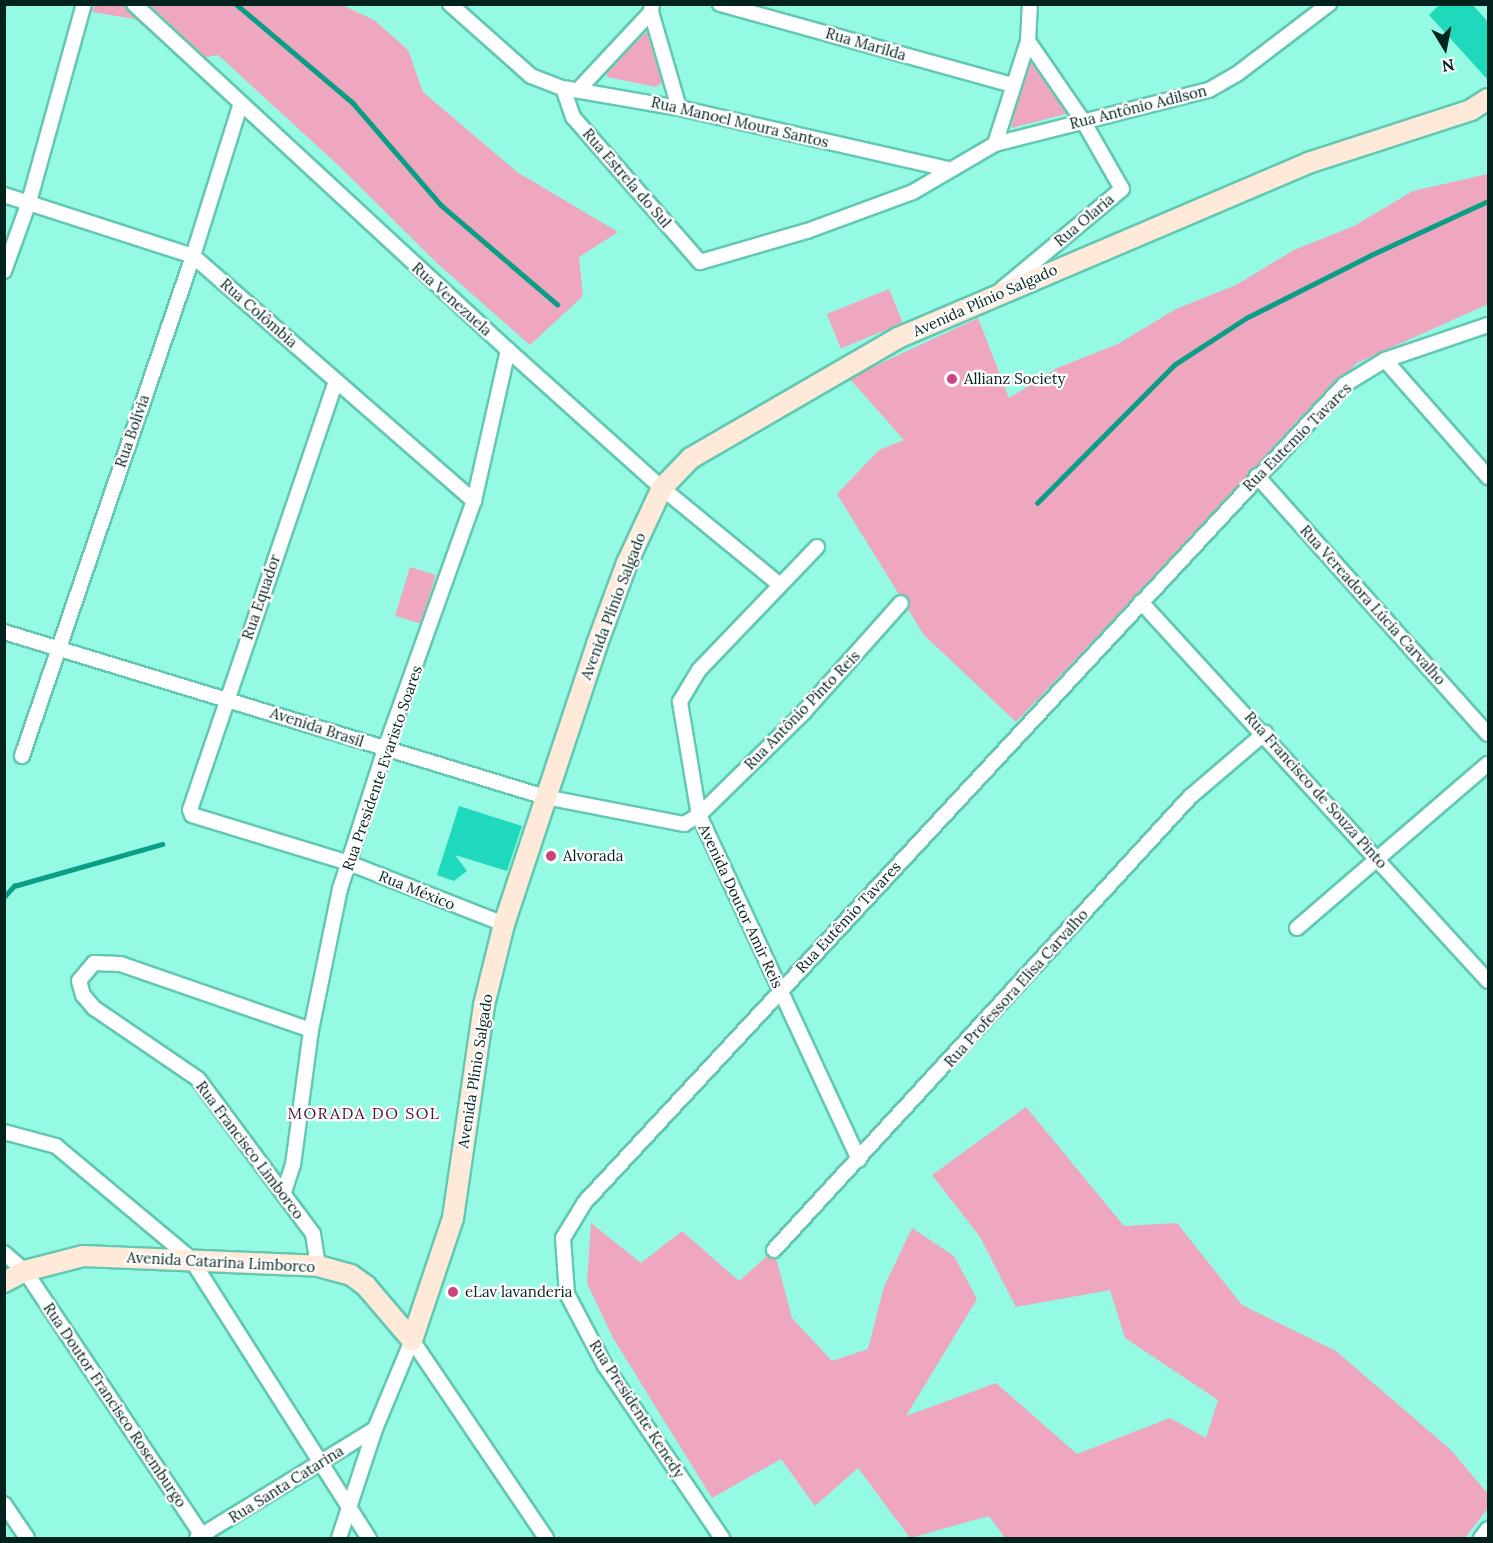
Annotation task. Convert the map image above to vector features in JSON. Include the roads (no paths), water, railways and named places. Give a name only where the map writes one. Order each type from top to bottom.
[{"type":"street","points":[[4,271],[29,202],[84,4]]},
{"type":"street","name":"Rua Venezuela","points":[[134,4],[240,106],[508,350],[662,488],[779,585]]},
{"type":"street","name":"Rua Manoel Moura Santos","points":[[450,4],[531,76],[563,88],[679,108],[948,169]]},
{"type":"street","name":"Rua Marilda","points":[[720,4],[1012,85]]},
{"type":"street","points":[[995,144],[1012,85],[1028,41],[1030,4]]},
{"type":"street","name":"Rua Antônio Adilson","points":[[700,262],[807,231],[913,192],[948,169],[995,144],[1209,90],[1237,74],[1329,4]]},
{"type":"street","points":[[579,89],[651,8]]},
{"type":"street","points":[[651,8],[679,108]]},
{"type":"street","points":[[1028,41],[1083,121]]},
{"type":"street","name":"Rua Estrela do Sul","points":[[563,88],[573,117],[700,262]]},
{"type":"street","name":"Avenida Plínio Salgado","points":[[339,1539],[375,1429],[412,1340],[453,1218],[484,1005],[504,924],[545,797],[627,563],[662,488],[691,458],[898,338],[1308,163],[1471,110],[1488,99]]},
{"type":"street","name":"Rua Bolívia","points":[[22,756],[194,256],[240,106]]},
{"type":"street","name":"Rua Olaria","points":[[987,301],[1122,189],[1083,121]]},
{"type":"street","name":"Rua Colômbia","points":[[4,195],[194,256],[474,501]]},
{"type":"street","name":"Rua Eutemio Tavares","points":[[1141,602],[1344,386],[1385,360],[1488,325]]},
{"type":"street","name":"Rua Presidente Evaristo Soares","points":[[284,1192],[293,1165],[311,1030],[340,890],[385,749],[474,501],[508,350]]},
{"type":"street","points":[[1385,360],[1488,477]]},
{"type":"street","name":"Rua Equador","points":[[192,815],[190,807],[226,698],[336,381]]},
{"type":"street","name":"Rua Vereadora Lúcia Carvalho","points":[[1257,476],[1488,734]]},
{"type":"street","name":"Avenida Doutor Amir Reis","points":[[817,547],[699,670],[680,702],[699,815],[859,1160]]},
{"type":"street","name":"Rua Francisco de Souza Pinto","points":[[1141,602],[1264,733],[1488,981]]},
{"type":"street","name":"Rua Eutêmio Tavares","points":[[563,1238],[585,1202],[1141,602]]},
{"type":"street","name":"Rua Antônio Pinto Reis","points":[[699,815],[803,713],[902,603]]},
{"type":"street","name":"Avenida Brasil","points":[[4,632],[545,797],[684,824],[699,815]]},
{"type":"street","name":"Rua Professora Elisa Carvalho","points":[[774,1250],[1190,797],[1264,733]]},
{"type":"street","points":[[1297,928],[1488,764]]},
{"type":"street","name":"Rua México","points":[[192,815],[349,863],[504,924]]},
{"type":"street","name":"Rua Francisco Limborco","points":[[311,1030],[120,964],[94,963],[79,981],[83,994],[94,1008],[198,1079],[313,1234],[318,1266]]},
{"type":"street","points":[[4,1132],[56,1146],[191,1259],[369,1539]]},
{"type":"street","name":"Rua Presidente Kenedy","points":[[563,1238],[567,1294],[594,1346],[722,1539]]},
{"type":"street","name":"Rua Doutor Francisco Rosemburgo","points":[[4,1253],[25,1271],[201,1537]]},
{"type":"street","name":"Avenida Catarina Limborco","points":[[4,1282],[25,1271],[83,1256],[318,1266],[351,1275],[366,1286],[412,1340]]},
{"type":"street","points":[[412,1340],[546,1539]]},
{"type":"street","name":"Rua Santa Catarina","points":[[201,1537],[375,1429]]},
{"type":"street","points":[[4,1504],[27,1539]]},
{"type":"street","points":[[1481,1539],[1488,1530]]},
{"type":"waterway","points":[[236,4],[353,103],[441,205],[557,304]]},
{"type":"waterway","points":[[1037,503],[1174,365],[1246,318],[1371,255],[1488,201]]},
{"type":"waterway","points":[[4,897],[14,886],[162,844]]},
{"type":"place","name":"Allianz Society","points":[[952,379]]},
{"type":"place","name":"Alvorada","points":[[551,856]]},
{"type":"place","name":"eLav lavanderia","points":[[453,1292]]},
{"type":"district","name":"MORADA DO SOL","points":[[364,1113]]}]
